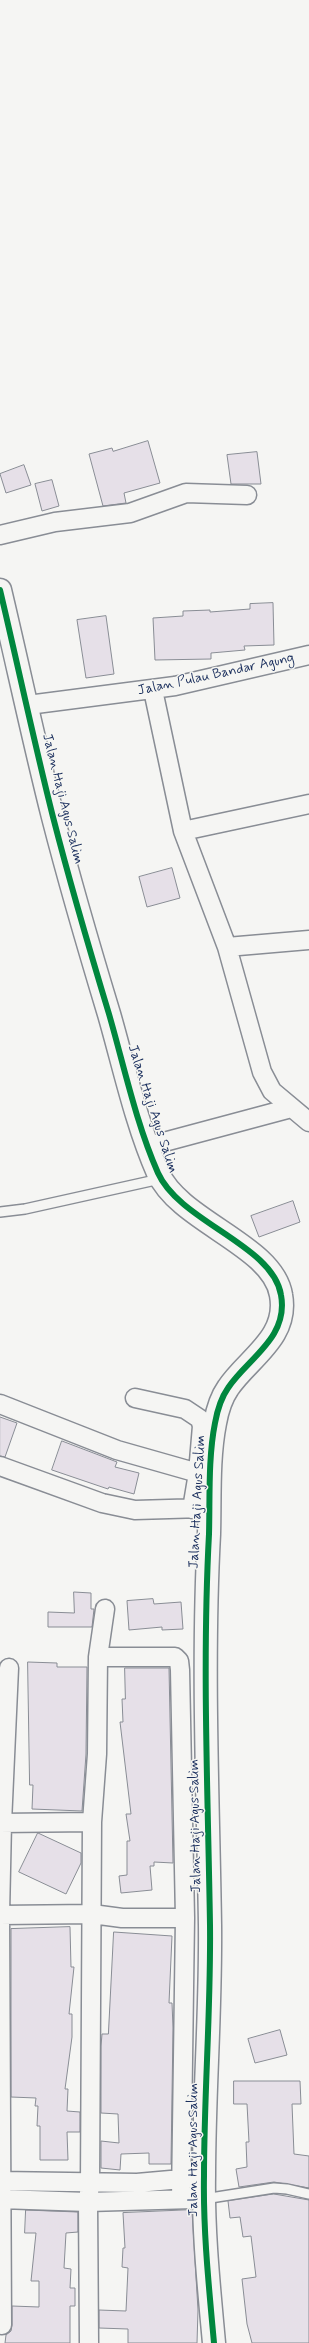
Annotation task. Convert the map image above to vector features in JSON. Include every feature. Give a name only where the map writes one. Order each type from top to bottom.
[{"type":"street","points":[[0,535],[55,522],[130,513],[186,494],[247,495]]},
{"type":"street","name":"Jalan Haji Agus Salim","points":[[0,590],[74,894],[160,1179],[198,1215],[265,1266],[281,1291],[282,1313],[272,1336],[248,1366],[229,1386],[221,1401],[215,1423],[201,1508],[206,1582],[207,1840],[210,1926],[204,2199],[214,2343]]},
{"type":"street","name":"Jalan Pulau Bandar Agung","points":[[28,705],[153,690],[309,655]]},
{"type":"street","points":[[153,690],[183,831],[227,947],[262,1072],[272,1092],[309,1122]]},
{"type":"street","points":[[183,831],[309,804]]},
{"type":"street","points":[[227,947],[309,940]]},
{"type":"street","points":[[149,1146],[291,1108]]},
{"type":"street","points":[[0,1466],[102,1503],[135,1510],[201,1508],[198,1473],[202,1426],[200,1419],[185,1409],[135,1398]]},
{"type":"street","points":[[0,1404],[117,1450],[198,1473]]},
{"type":"street","points":[[89,2343],[88,2202],[90,2184],[92,1822],[97,1754],[98,1657],[105,1609]]},
{"type":"street","points":[[98,1657],[175,1656],[179,1661],[185,1918],[181,2199]]},
{"type":"street","points":[[2,2325],[0,1916],[2,1736],[9,1668]]},
{"type":"street","points":[[1,1823],[92,1822]]},
{"type":"street","points":[[0,1916],[92,1914],[122,1918],[185,1918]]},
{"type":"street","points":[[1,2181],[90,2184],[182,2180],[204,2177]]},
{"type":"street","points":[[1,2199],[88,2202],[204,2199]]},
{"type":"lane","points":[[0,1212],[25,1209],[160,1179]]},
{"type":"lane","points":[[204,2199],[274,2188],[287,2189],[309,2194]]},
{"type":"building","points":[[148,441],[160,483],[124,493],[126,503],[103,506],[89,454],[112,448],[113,451]]},
{"type":"building","points":[[257,452],[261,484],[231,484],[227,455]]},
{"type":"building","points":[[24,465],[31,485],[6,493],[0,474]]},
{"type":"building","points":[[52,480],[59,506],[42,511],[35,484]]},
{"type":"building","points":[[273,603],[274,645],[244,646],[245,650],[211,653],[211,659],[155,660],[153,618],[183,616],[183,611],[210,610],[210,612],[250,609],[250,604]]},
{"type":"building","points":[[106,616],[114,674],[86,678],[77,620]]},
{"type":"building","points":[[172,868],[180,898],[147,907],[139,877]]},
{"type":"building","points":[[293,1201],[300,1222],[259,1237],[251,1216]]},
{"type":"building","points":[[0,1417],[17,1423],[5,1457],[0,1456]]},
{"type":"building","points":[[62,1441],[117,1462],[115,1467],[139,1473],[134,1494],[109,1487],[108,1489],[52,1470]]},
{"type":"building","points":[[74,1592],[91,1593],[91,1609],[94,1609],[92,1627],[48,1627],[48,1612],[74,1613]]},
{"type":"building","points":[[153,1599],[154,1604],[181,1602],[183,1629],[162,1630],[162,1627],[129,1630],[127,1601]]},
{"type":"building","points":[[28,1662],[57,1663],[57,1667],[87,1667],[86,1754],[82,1811],[32,1809],[33,1785],[30,1785]]},
{"type":"building","points":[[125,1668],[169,1668],[173,1863],[154,1862],[154,1866],[150,1866],[152,1890],[121,1893],[119,1876],[127,1875],[127,1841],[130,1841],[126,1814],[131,1814],[120,1722],[123,1722],[122,1699],[125,1699]]},
{"type":"building","points":[[38,1833],[81,1853],[81,1863],[66,1894],[19,1872]]},
{"type":"building","points":[[70,1927],[71,1967],[74,1967],[69,2014],[72,2014],[72,2037],[65,2089],[68,2089],[67,2111],[80,2112],[80,2132],[67,2132],[68,2160],[40,2160],[40,2126],[37,2126],[38,2106],[35,2106],[36,2098],[11,2097],[11,1929]]},
{"type":"building","points":[[114,1932],[172,1936],[169,2003],[172,2003],[173,2028],[171,2164],[149,2164],[149,2153],[121,2154],[120,2170],[101,2168],[101,2141],[119,2143],[118,2114],[101,2113],[101,2046],[102,2034],[108,2034]]},
{"type":"building","points":[[280,2030],[287,2055],[255,2063],[248,2039]]},
{"type":"building","points":[[234,2081],[300,2081],[301,2104],[292,2104],[294,2154],[309,2156],[309,2188],[274,2182],[239,2187],[236,2169],[247,2167],[246,2142],[249,2142],[247,2104],[234,2104]]},
{"type":"building","points":[[274,2194],[309,2200],[309,2343],[252,2343],[247,2324],[242,2279],[256,2277],[251,2236],[243,2237],[240,2217],[230,2218],[228,2201]]},
{"type":"building","points":[[26,2210],[78,2212],[78,2232],[66,2233],[64,2268],[71,2269],[70,2288],[75,2288],[75,2306],[70,2306],[70,2343],[5,2343],[6,2335],[11,2331],[12,2306],[39,2307],[39,2281],[31,2281],[36,2233],[25,2233]]},
{"type":"building","points":[[192,2210],[198,2310],[197,2343],[128,2343],[128,2329],[99,2328],[99,2310],[126,2311],[128,2268],[122,2267],[123,2248],[125,2248],[123,2213]]},
{"type":"cycle path","points":[[0,590],[59,842],[131,1094],[150,1154],[158,1173],[169,1190],[185,1206],[244,1247],[262,1262],[274,1277],[281,1295],[282,1310],[279,1324],[273,1336],[265,1347],[236,1377],[221,1401],[215,1423],[210,1464],[206,1632],[210,1956],[204,2145],[204,2218],[214,2343]]}]
